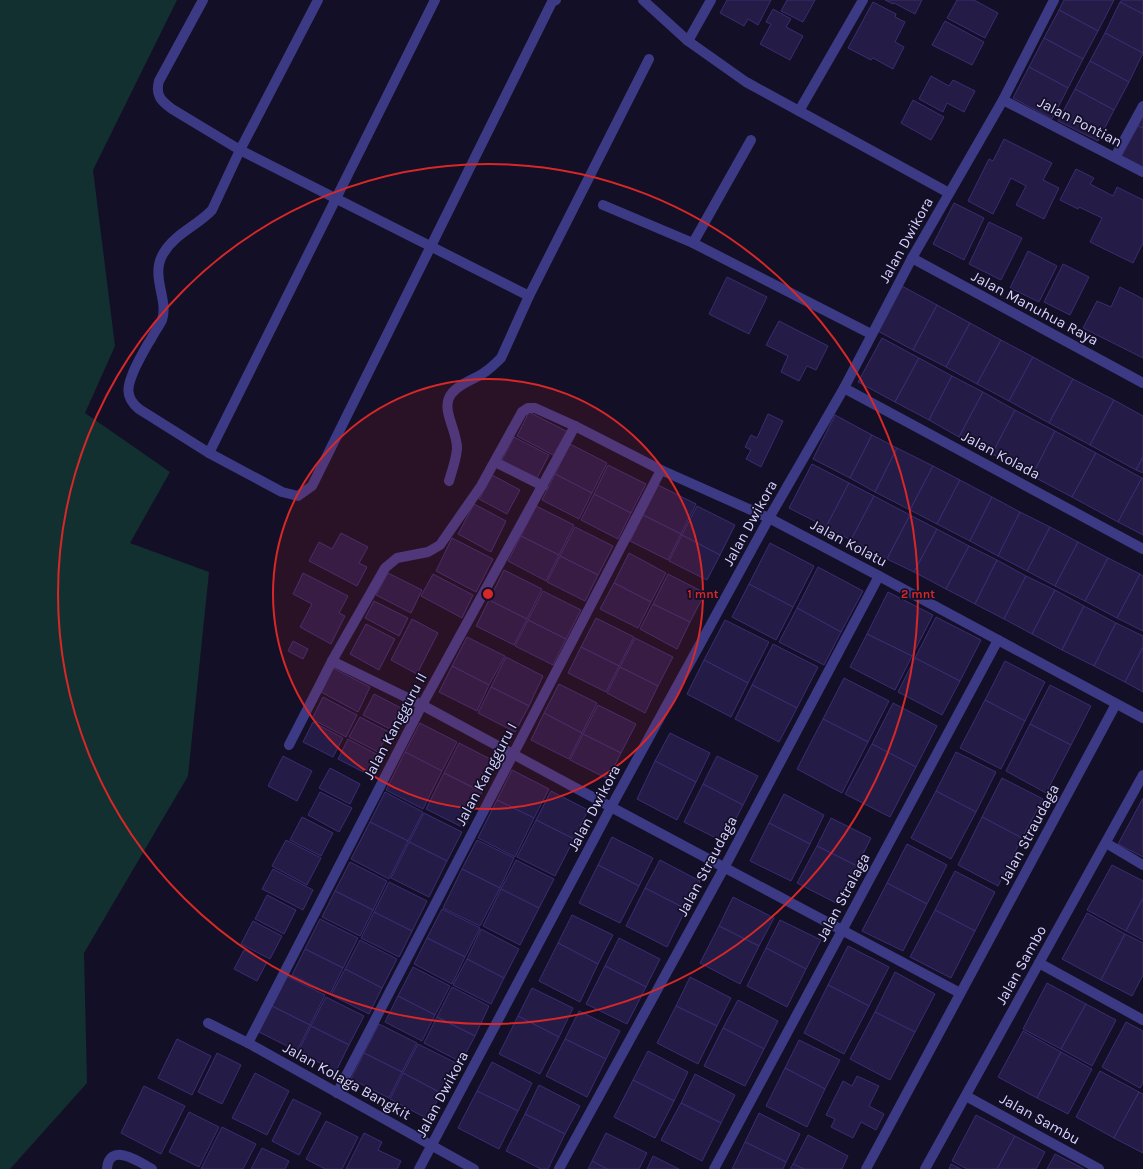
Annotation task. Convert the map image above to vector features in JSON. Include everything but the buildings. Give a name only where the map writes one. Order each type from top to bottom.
[{"type":"street","points":[[203,0],[159,81],[157,88],[158,94],[165,104],[240,150],[529,296]]},
{"type":"street","points":[[318,0],[240,150],[212,210],[208,215],[180,234],[169,244],[161,256],[158,269],[158,282],[163,308],[162,320],[141,355],[128,385],[130,400],[135,406],[209,453],[282,492],[298,496],[312,486],[552,1]]},
{"type":"street","points":[[209,453],[435,0]]},
{"type":"street","points":[[642,0],[688,41],[746,82],[949,193]]},
{"type":"street","points":[[688,41],[711,0]]},
{"type":"street","points":[[799,112],[863,0]]},
{"type":"street","name":"Jalan Dwikora","points":[[419,1169],[610,807],[769,518],[844,388],[912,258],[1004,100],[1054,0]]},
{"type":"street","points":[[449,481],[455,463],[457,448],[447,406],[447,399],[458,387],[484,373],[501,358],[529,296],[648,60]]},
{"type":"street","name":"Jalan Pontian","points":[[1004,100],[1143,172]]},
{"type":"street","points":[[1115,157],[1143,106]]},
{"type":"street","points":[[693,243],[751,140]]},
{"type":"street","points":[[603,205],[693,243],[872,334]]},
{"type":"street","name":"Jalan Manuhua Raya","points":[[912,258],[1143,383]]},
{"type":"street","name":"Jalan Kolada","points":[[844,388],[1143,549]]},
{"type":"street","name":"Jalan Kolatu","points":[[495,462],[522,412],[528,408],[534,408],[575,426],[662,470],[769,518],[1143,718]]},
{"type":"street","name":"Jalan Kangguru II","points":[[248,1043],[422,705],[575,426]]},
{"type":"street","points":[[289,745],[332,661],[385,568],[397,558],[428,552],[440,545],[481,486],[495,462],[543,486]]},
{"type":"street","name":"Jalan Kangguru I","points":[[337,1093],[662,470]]},
{"type":"street","name":"Jalan Straudaga","points":[[559,1169],[724,868],[878,576]]},
{"type":"street","name":"Jalan Stralaga","points":[[714,1169],[998,640]]},
{"type":"street","points":[[332,661],[422,705],[960,993]]},
{"type":"street","name":"Jalan Straudaga","points":[[866,1169],[1116,704]]},
{"type":"street","name":"Jalan Sambo","points":[[925,1169],[1143,775]]},
{"type":"street","points":[[1106,843],[1143,865]]},
{"type":"street","points":[[1039,963],[1143,1020]]},
{"type":"street","name":"Jalan Kolaga Bangkit","points":[[208,1023],[248,1043],[474,1169]]},
{"type":"street","name":"Jalan Sambu","points":[[966,1096],[1099,1169]]},
{"type":"street","points":[[107,1169],[109,1161],[116,1155],[120,1154],[128,1156],[152,1169]]},
{"type":"green space","points":[[0,0],[177,0],[93,170],[115,346],[85,413],[170,472],[130,543],[209,572],[188,776],[84,953],[87,1083],[10,1169],[0,1169]]}]
